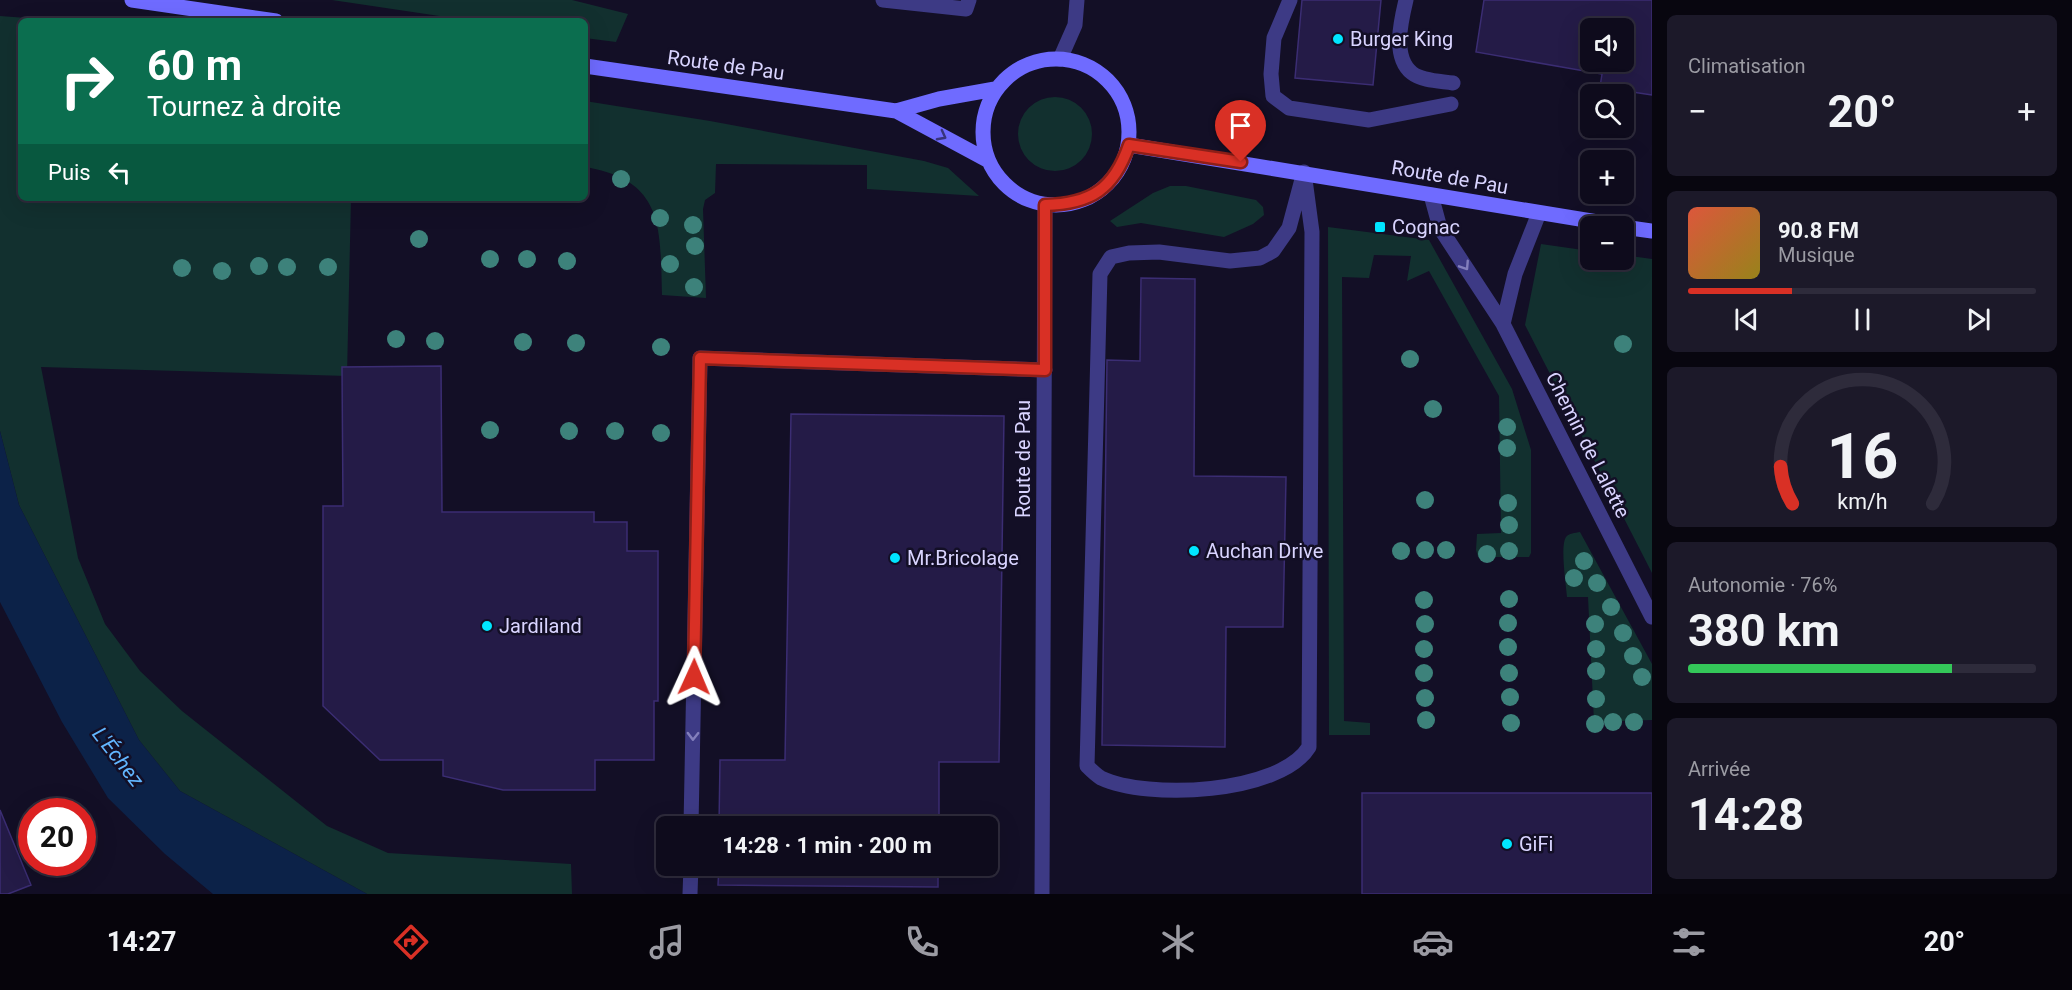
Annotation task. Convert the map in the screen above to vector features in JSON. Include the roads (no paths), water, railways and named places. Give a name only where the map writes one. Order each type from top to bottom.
[{"type":"main road","points":[[132,0],[255,18]]},
{"type":"main road","name":"Route de Pau","points":[[1060,59],[1084,64],[1105,77],[1121,97],[1129,120],[1129,145],[1121,166],[1108,184],[1089,198],[1068,205],[1045,205],[1021,197],[1001,181],[987,160],[982,136],[985,111],[995,89],[1013,72],[1036,61],[1060,59]]},
{"type":"main road","name":"Route de Pau","points":[[588,66],[896,111],[987,160]]},
{"type":"main road","name":"Route de Pau","points":[[896,111],[939,99],[995,89]]},
{"type":"main road","name":"Route de Pau","points":[[1129,145],[1304,172],[1580,220]]},
{"type":"main road","name":"Route de Pau","points":[[1634,229],[1652,231]]},
{"type":"street","points":[[883,0],[966,9],[969,0]]},
{"type":"street","points":[[1060,59],[1075,25],[1077,0]]},
{"type":"street","points":[[1290,0],[1274,38],[1271,74],[1273,96],[1290,108],[1369,120],[1451,104]]},
{"type":"street","points":[[1402,4],[1401,52],[1403,63],[1413,74],[1453,83]]},
{"type":"street","points":[[1304,172],[1312,232],[1309,747],[1303,756],[1290,767],[1256,782],[1217,788],[1168,790],[1121,784],[1100,777],[1087,766],[1100,274],[1111,257],[1129,253],[1159,252],[1230,261],[1260,258],[1273,251],[1290,228],[1304,172]]},
{"type":"street","name":"Chemin de Lalette","points":[[1431,195],[1440,228],[1503,324],[1652,617]]},
{"type":"street","name":"Route de Pau","points":[[1042,894],[1045,205]]},
{"type":"street","points":[[1503,324],[1515,274],[1539,213]]},
{"type":"street","points":[[691,816],[700,358],[1045,370]]},
{"type":"street","points":[[690,894],[691,876]]},
{"type":"water","name":"L'Échez","points":[[0,431],[19,505],[139,740],[180,791],[367,894],[213,894],[165,854],[108,798],[62,722],[0,602]]},
{"type":"place","name":"Burger King","points":[[1338,39]]},
{"type":"place","name":"Cognac","points":[[1380,227]]},
{"type":"place","name":"Auchan Drive","points":[[1194,551]]},
{"type":"place","name":"Mr.Bricolage","points":[[895,558]]},
{"type":"place","name":"Jardiland","points":[[487,626]]},
{"type":"place","name":"GiFi","points":[[1507,844]]}]
